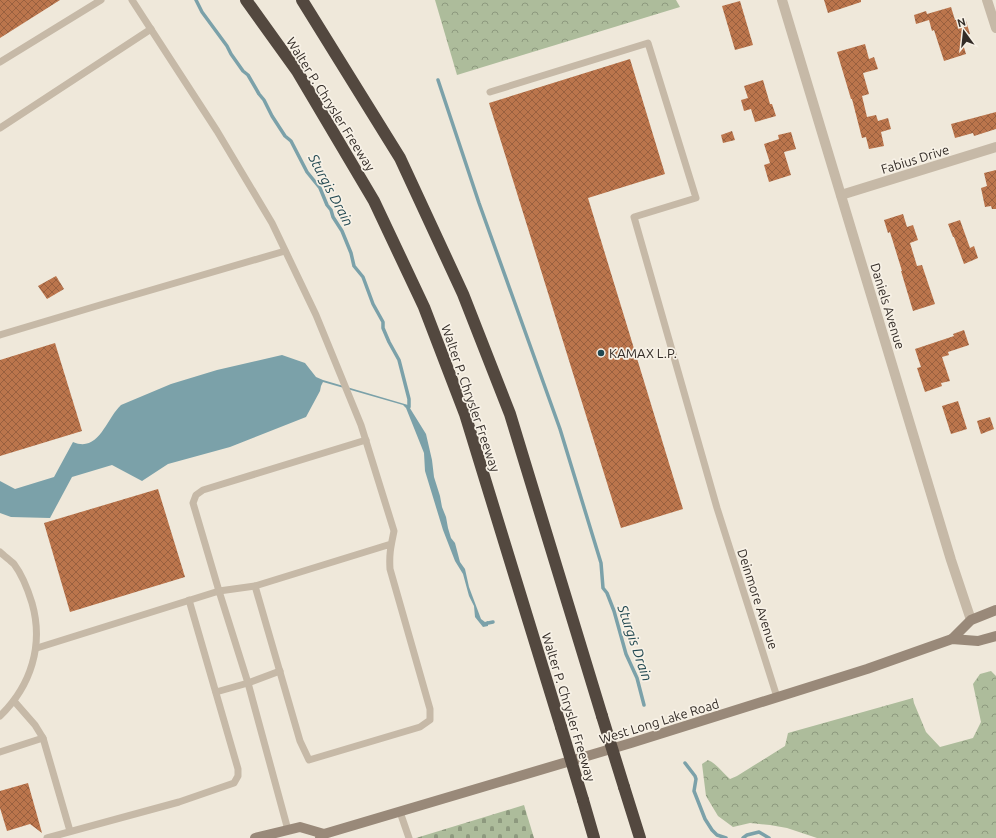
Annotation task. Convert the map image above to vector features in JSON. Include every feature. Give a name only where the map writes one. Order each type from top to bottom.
[{"type":"highway","name":"Walter P. Chrysler Freeway","points":[[246,0],[297,71],[374,201],[424,308],[465,414],[594,838]]},
{"type":"highway","name":"Walter P. Chrysler Freeway","points":[[302,0],[400,158],[463,294],[510,414],[640,838]]},
{"type":"main road","name":"West Long Lake Road","points":[[952,639],[971,620],[996,610]]},
{"type":"main road","name":"West Long Lake Road","points":[[255,838],[300,827],[323,837],[867,669],[952,639],[978,641],[996,636]]},
{"type":"street","name":"Daniels Avenue","points":[[782,0],[951,560],[971,620]]},
{"type":"street","points":[[987,0],[996,28]]},
{"type":"street","name":"Fabius Drive","points":[[841,195],[996,148]]},
{"type":"lane","points":[[0,62],[101,0]]},
{"type":"lane","points":[[132,0],[225,144],[272,223],[316,315],[366,440],[394,531],[389,552],[390,569],[430,709],[430,720],[420,727],[309,760],[300,741],[255,586]]},
{"type":"lane","points":[[0,128],[151,29]]},
{"type":"lane","name":"Deinmore Avenue","points":[[490,92],[648,44],[696,198],[634,216],[717,508],[777,697]]},
{"type":"lane","points":[[0,335],[286,251]]},
{"type":"lane","points":[[288,830],[248,683],[193,503],[196,495],[204,490],[366,440]]},
{"type":"lane","points":[[37,648],[219,591],[255,586],[391,544]]},
{"type":"lane","points":[[0,552],[14,564],[29,591],[37,626],[37,648],[32,668],[14,701],[0,716]]},
{"type":"lane","points":[[47,838],[179,802],[234,783],[238,776],[238,769],[189,600]]},
{"type":"lane","points":[[216,692],[248,683],[280,671]]},
{"type":"lane","points":[[14,701],[36,725],[43,738],[70,831]]},
{"type":"lane","points":[[0,752],[43,738]]},
{"type":"lane","points":[[400,812],[409,838]]},
{"type":"green space","points":[[435,0],[676,0],[680,7],[457,75]]},
{"type":"green space","points":[[991,671],[996,676],[996,838],[817,838],[787,828],[770,825],[750,823],[733,827],[718,816],[706,796],[702,764],[708,760],[717,766],[730,779],[785,746],[788,733],[913,698],[926,732],[940,747],[973,738],[981,722],[973,684],[980,674]]},
{"type":"green space","points":[[524,805],[534,838],[416,838]]},
{"type":"water","points":[[282,355],[305,363],[316,377],[323,380],[408,405],[426,434],[434,477],[451,538],[455,543],[460,562],[465,569],[469,587],[481,619],[485,622],[488,621],[488,626],[483,627],[475,617],[474,606],[469,596],[463,574],[455,561],[443,530],[425,471],[424,453],[406,408],[403,405],[323,382],[320,391],[306,417],[230,447],[168,464],[142,481],[112,465],[72,477],[50,518],[11,517],[0,513],[0,481],[15,489],[54,477],[73,442],[82,444],[89,443],[96,439],[121,405],[171,384],[217,370]]},
{"type":"building","points":[[0,0],[60,0],[0,38]]},
{"type":"building","points":[[824,0],[861,0],[861,2],[828,13]]},
{"type":"building","points":[[740,1],[753,45],[735,50],[722,6]]},
{"type":"building","points":[[951,7],[955,20],[960,19],[961,22],[966,21],[970,34],[965,36],[966,39],[962,41],[966,54],[944,61],[934,30],[932,31],[929,20],[916,24],[914,15],[926,11],[927,14]]},
{"type":"building","points":[[865,44],[869,59],[874,57],[878,69],[863,73],[869,94],[862,96],[867,117],[876,115],[878,121],[888,118],[891,129],[881,132],[884,146],[869,149],[866,137],[862,138],[852,99],[837,52]]},
{"type":"building","name":"KAMAX L.P.","points":[[630,59],[665,174],[588,198],[683,509],[621,528],[489,103]]},
{"type":"building","points":[[763,80],[770,104],[772,104],[776,116],[755,122],[751,109],[744,111],[741,100],[748,98],[744,86]]},
{"type":"building","points":[[996,112],[996,129],[974,136],[973,133],[955,138],[951,124]]},
{"type":"building","points":[[732,131],[735,140],[723,143],[721,135]]},
{"type":"building","points":[[791,132],[796,149],[784,152],[791,175],[769,182],[764,165],[770,163],[764,144],[779,139],[778,135]]},
{"type":"building","points":[[996,170],[996,209],[992,209],[991,206],[985,207],[981,188],[987,186],[984,173]]},
{"type":"building","points":[[903,214],[907,227],[913,225],[918,240],[910,243],[917,266],[922,265],[935,304],[913,311],[890,232],[888,233],[884,220]]},
{"type":"building","points":[[960,220],[970,248],[974,246],[978,258],[964,264],[948,224]]},
{"type":"building","points":[[56,276],[64,289],[47,299],[38,286]]},
{"type":"building","points":[[964,330],[969,345],[948,352],[949,355],[942,357],[950,381],[941,383],[942,386],[925,392],[917,368],[921,367],[915,349],[954,336],[953,334]]},
{"type":"building","points":[[55,343],[82,431],[0,456],[0,360]]},
{"type":"building","points":[[958,401],[967,429],[951,434],[942,406]]},
{"type":"building","points":[[990,417],[994,429],[981,434],[977,421]]},
{"type":"building","points":[[158,489],[185,577],[70,612],[44,523]]},
{"type":"building","points":[[28,783],[42,833],[30,824],[7,831],[0,808],[0,791]]},
{"type":"waterway","name":"Sturgis Drain","points":[[196,0],[202,12],[227,46],[231,54],[243,71],[248,75],[285,136],[291,141],[307,172],[320,188],[333,217],[342,231],[351,253],[354,266],[363,277],[373,304],[383,322],[383,328],[389,342],[399,360],[409,399],[409,407]]},
{"type":"waterway","points":[[438,80],[479,203],[560,429],[601,563],[603,588],[607,593],[614,611],[626,654],[637,678],[644,705]]},
{"type":"waterway","name":"Sturgis Drain","points":[[488,623],[493,622]]},
{"type":"waterway","name":"Sturgis Drain","points":[[685,763],[695,776],[694,791],[705,819],[717,835],[726,838]]},
{"type":"waterway","name":"Sturgis Drain","points":[[743,838],[747,835],[759,832],[769,838]]},
{"type":"place","name":"KAMAX L.P.","points":[[601,353]]}]
